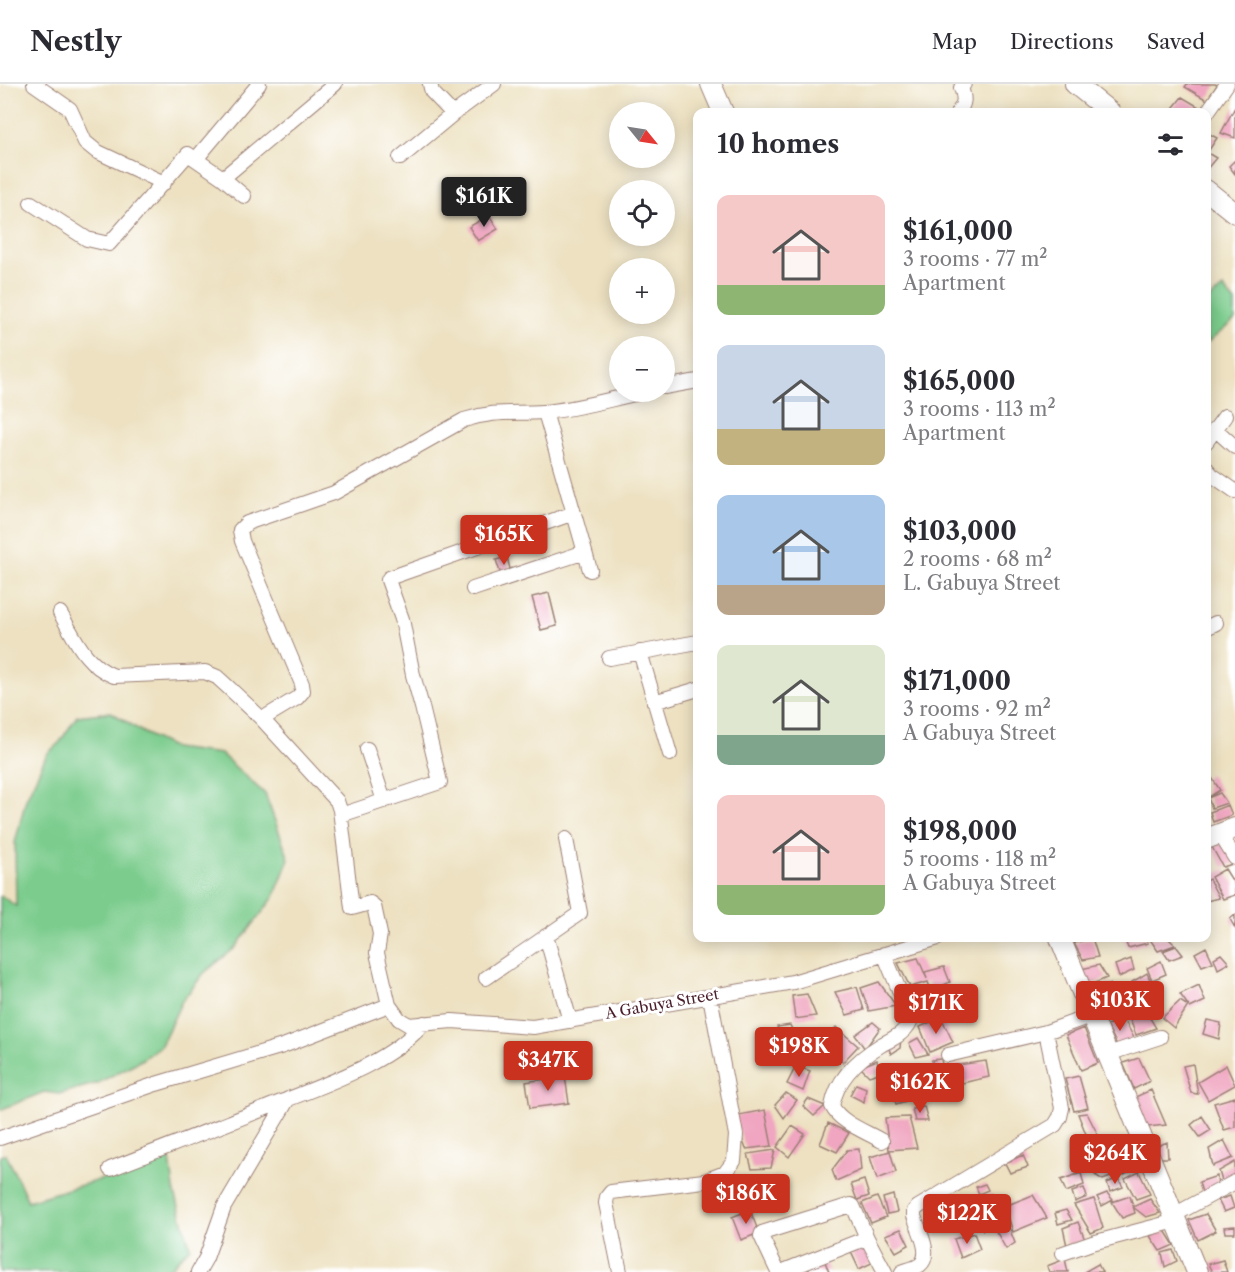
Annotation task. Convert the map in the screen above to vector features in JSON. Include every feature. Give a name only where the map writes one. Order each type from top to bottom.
[{"type":"street","points":[[34,84],[70,109],[85,141],[96,151],[164,183]]},
{"type":"street","points":[[196,159],[259,84]]},
{"type":"street","points":[[223,178],[335,84]]},
{"type":"street","points":[[430,84],[432,92],[453,114]]},
{"type":"street","points":[[400,158],[494,84]]},
{"type":"street","points":[[711,84],[721,108]]},
{"type":"street","points":[[961,108],[964,105],[964,97],[961,88],[964,84]]},
{"type":"street","points":[[1075,84],[1105,108]]},
{"type":"street","points":[[1210,108],[1227,84]]},
{"type":"street","points":[[32,203],[87,239],[109,244],[188,154],[223,178],[244,196]]},
{"type":"street","points":[[1211,194],[1235,213]]},
{"type":"street","points":[[675,385],[693,382]]},
{"type":"street","points":[[262,719],[297,698],[303,691],[242,541],[240,530],[247,523],[334,493],[464,420],[495,412],[545,412],[609,399]]},
{"type":"street","points":[[545,412],[590,570]]},
{"type":"street","points":[[1211,435],[1225,416]]},
{"type":"street","points":[[1215,429],[1235,447]]},
{"type":"street","points":[[1211,478],[1235,491]]},
{"type":"street","points":[[341,815],[440,782],[423,707],[413,675],[402,619],[388,580],[463,551],[574,513]]},
{"type":"street","points":[[473,589],[585,552]]},
{"type":"street","points":[[0,1138],[156,1084],[283,1046],[389,1005],[377,953],[380,934],[374,906],[370,903],[352,908],[341,815],[337,801],[331,793],[262,719],[223,682],[205,672],[114,676],[101,671],[88,660],[60,613]]},
{"type":"street","points":[[609,658],[693,643]]},
{"type":"street","points":[[640,652],[670,754]]},
{"type":"street","points":[[654,702],[693,690]]},
{"type":"street","points":[[367,749],[384,801]]},
{"type":"street","points":[[1220,834],[1235,858]]},
{"type":"street","points":[[486,978],[580,913],[566,839]]},
{"type":"street","points":[[546,936],[570,1020]]},
{"type":"street","name":"A Gabuya Street","points":[[389,1005],[404,1023],[409,1024],[452,1021],[533,1027],[793,982],[924,942]]},
{"type":"street","points":[[1062,942],[1197,1272]]},
{"type":"street","points":[[882,1141],[843,1118],[832,1107],[840,1086],[856,1062],[902,1033],[910,1022],[910,1016],[884,954]]},
{"type":"street","points":[[620,1272],[606,1203],[611,1192],[704,1181],[725,1173],[734,1161],[736,1136],[710,996]]},
{"type":"street","points":[[948,1055],[1046,1032],[1093,1015]]},
{"type":"street","points":[[110,1169],[288,1099],[381,1058],[410,1039],[424,1023]]},
{"type":"street","points":[[902,1272],[919,1266],[926,1252],[914,1216],[914,1211],[918,1207],[1055,1125],[1060,1117],[1062,1108],[1046,1032]]},
{"type":"street","points":[[1108,1054],[1160,1037]]},
{"type":"street","points":[[204,1270],[224,1207],[288,1099]]},
{"type":"street","points":[[1063,1253],[1092,1242],[1175,1218],[1235,1182]]},
{"type":"street","points":[[867,1238],[780,1272],[760,1236],[762,1233],[852,1205],[885,1272]]},
{"type":"green space","points":[[1223,288],[1235,302],[1235,320],[1211,340],[1211,298]]},
{"type":"green space","points":[[111,712],[144,733],[174,748],[221,754],[265,794],[289,859],[274,897],[235,948],[204,973],[182,1001],[161,1045],[141,1060],[98,1083],[59,1094],[44,1092],[0,1110],[0,897],[2,896],[16,906],[15,843],[26,799],[47,754],[60,742],[77,716]]},
{"type":"green space","points":[[6,1154],[28,1201],[170,1159],[174,1189],[190,1247],[166,1272],[0,1272],[0,1156]]},
{"type":"building","points":[[1187,84],[1217,85],[1207,100],[1185,87]]},
{"type":"building","points":[[1182,97],[1199,107],[1198,108],[1173,108]]},
{"type":"building","points":[[1235,107],[1235,138],[1221,133]]},
{"type":"building","points":[[1211,135],[1217,138],[1211,147]]},
{"type":"building","points":[[1235,160],[1235,174],[1229,166]]},
{"type":"building","points":[[489,215],[498,229],[478,241],[469,227]]},
{"type":"building","points":[[507,557],[511,573],[501,575],[496,560]]},
{"type":"building","points":[[549,593],[557,626],[541,630],[532,597]]},
{"type":"building","points":[[1211,776],[1220,790],[1211,796]]},
{"type":"building","points":[[1220,793],[1227,803],[1212,808],[1211,797]]},
{"type":"building","points":[[1228,805],[1232,815],[1213,822],[1211,812]]},
{"type":"building","points":[[1225,842],[1235,863],[1223,867],[1212,847]]},
{"type":"building","points":[[1225,869],[1235,885],[1235,895],[1223,899],[1211,877]]},
{"type":"building","points":[[1211,883],[1219,898],[1211,900]]},
{"type":"building","points":[[1235,915],[1235,928],[1230,919]]},
{"type":"building","points":[[1093,942],[1098,957],[1083,960],[1074,943]]},
{"type":"building","points":[[1126,942],[1148,943],[1128,948]]},
{"type":"building","points":[[1152,942],[1172,942],[1175,945],[1158,951]]},
{"type":"building","points":[[1176,946],[1183,955],[1169,960],[1163,951]]},
{"type":"building","points":[[1206,947],[1213,962],[1202,966],[1195,953]]},
{"type":"building","points":[[1221,954],[1229,963],[1218,969],[1214,958]]},
{"type":"building","points":[[918,958],[927,979],[925,972],[944,967],[950,982],[931,991],[928,982],[910,987],[898,963]]},
{"type":"building","points":[[1131,959],[1134,970],[1119,977],[1115,965]]},
{"type":"building","points":[[1161,961],[1166,974],[1152,980],[1147,968]]},
{"type":"building","points":[[1099,965],[1107,978],[1090,985],[1081,969]]},
{"type":"building","points":[[1147,973],[1153,987],[1141,996],[1132,982]]},
{"type":"building","points":[[879,982],[896,1006],[869,1011],[861,988]]},
{"type":"building","points":[[1110,984],[1118,998],[1100,1008],[1092,987]]},
{"type":"building","points":[[1199,985],[1205,1001],[1190,1008],[1180,994]]},
{"type":"building","points":[[857,987],[864,1010],[847,1015],[835,992]]},
{"type":"building","points":[[807,994],[816,1016],[795,1019],[792,996]]},
{"type":"building","points":[[1180,1001],[1188,1006],[1174,1028],[1162,1018]]},
{"type":"building","points":[[1147,1013],[1156,1028],[1136,1035],[1129,1017]]},
{"type":"building","points":[[941,1017],[953,1042],[930,1052],[920,1027]]},
{"type":"building","points":[[1124,1019],[1134,1038],[1117,1045],[1107,1025]]},
{"type":"building","points":[[1207,1020],[1221,1023],[1219,1039],[1203,1034]]},
{"type":"building","points":[[873,1022],[880,1028],[865,1049],[855,1035]]},
{"type":"building","points":[[790,1025],[796,1039],[783,1039],[777,1027]]},
{"type":"building","points":[[836,1027],[858,1046],[843,1062],[823,1044]]},
{"type":"building","points":[[1084,1028],[1098,1063],[1081,1070],[1066,1035]]},
{"type":"building","points":[[901,1038],[900,1048],[891,1054],[888,1046]]},
{"type":"building","points":[[918,1038],[928,1054],[916,1057],[909,1043]]},
{"type":"building","points":[[1139,1058],[1150,1081],[1134,1089],[1123,1063]]},
{"type":"building","points":[[941,1059],[943,1070],[933,1070],[932,1060]]},
{"type":"building","points":[[877,1060],[879,1073],[869,1076],[860,1067]]},
{"type":"building","points":[[986,1061],[989,1077],[953,1085],[949,1067]]},
{"type":"building","points":[[1193,1064],[1198,1094],[1191,1093],[1183,1066]]},
{"type":"building","points":[[1226,1065],[1235,1085],[1208,1100],[1198,1082]]},
{"type":"building","points":[[796,1066],[810,1071],[803,1091],[787,1084]]},
{"type":"building","points":[[565,1076],[569,1103],[530,1108],[526,1082]]},
{"type":"building","points":[[1079,1076],[1088,1108],[1074,1111],[1065,1079]]},
{"type":"building","points":[[897,1082],[906,1101],[896,1104],[890,1084]]},
{"type":"building","points":[[856,1084],[866,1088],[864,1102],[850,1095]]},
{"type":"building","points":[[1151,1090],[1166,1125],[1147,1127],[1133,1098]]},
{"type":"building","points":[[786,1093],[797,1100],[784,1118],[775,1105]]},
{"type":"building","points":[[1235,1097],[1235,1127],[1224,1130],[1214,1103]]},
{"type":"building","points":[[808,1099],[825,1106],[814,1116],[803,1106]]},
{"type":"building","points":[[924,1106],[928,1121],[915,1121],[912,1109]]},
{"type":"building","points":[[765,1110],[772,1146],[746,1149],[733,1116]]},
{"type":"building","points":[[1087,1113],[1098,1135],[1088,1139],[1078,1114]]},
{"type":"building","points":[[1202,1116],[1211,1130],[1200,1137],[1191,1125]]},
{"type":"building","points":[[909,1117],[917,1148],[889,1150],[885,1118]]},
{"type":"building","points":[[828,1123],[849,1133],[837,1152],[820,1144]]},
{"type":"building","points":[[792,1126],[805,1134],[789,1157],[777,1147]]},
{"type":"building","points":[[1127,1140],[1141,1167],[1124,1175],[1112,1147]]},
{"type":"building","points":[[1224,1140],[1233,1158],[1213,1166],[1209,1149]]},
{"type":"building","points":[[1167,1142],[1168,1158],[1161,1158],[1155,1147]]},
{"type":"building","points":[[859,1149],[861,1170],[836,1181],[832,1170],[847,1150]]},
{"type":"building","points":[[775,1150],[771,1168],[752,1169],[748,1154]]},
{"type":"building","points":[[890,1151],[896,1172],[877,1179],[870,1157]]},
{"type":"building","points":[[1023,1155],[1028,1167],[1010,1173],[1005,1163]]},
{"type":"building","points":[[1088,1155],[1091,1164],[1081,1168],[1076,1159]]},
{"type":"building","points":[[1235,1162],[1235,1179],[1223,1185],[1219,1171]]},
{"type":"building","points":[[1106,1170],[1111,1177],[1103,1180],[1095,1175]]},
{"type":"building","points":[[1139,1172],[1150,1194],[1136,1199],[1125,1179]]},
{"type":"building","points":[[1081,1173],[1084,1185],[1066,1192],[1061,1180]]},
{"type":"building","points":[[1217,1176],[1218,1189],[1203,1196],[1199,1182]]},
{"type":"building","points":[[776,1177],[783,1194],[758,1205],[751,1188]]},
{"type":"building","points":[[1118,1178],[1123,1187],[1110,1192],[1107,1183]]},
{"type":"building","points":[[864,1180],[869,1196],[857,1200],[851,1184]]},
{"type":"building","points":[[985,1184],[988,1190],[979,1194],[976,1187]]},
{"type":"building","points":[[1084,1188],[1087,1197],[1075,1202],[1072,1192]]},
{"type":"building","points":[[1107,1193],[1113,1200],[1102,1206],[1097,1197]]},
{"type":"building","points":[[991,1194],[991,1206],[983,1209],[979,1198]]},
{"type":"building","points":[[893,1195],[897,1212],[887,1214],[883,1198]]},
{"type":"building","points":[[1033,1195],[1047,1218],[1013,1232],[1005,1206]]},
{"type":"building","points":[[1130,1196],[1135,1213],[1122,1218],[1112,1202]]},
{"type":"building","points":[[1230,1196],[1234,1208],[1224,1212],[1218,1200]]},
{"type":"building","points":[[877,1197],[886,1217],[871,1223],[862,1203]]},
{"type":"building","points":[[1094,1199],[1103,1228],[1091,1233],[1074,1205]]},
{"type":"building","points":[[1150,1199],[1160,1213],[1146,1217],[1133,1207]]},
{"type":"building","points":[[750,1210],[759,1233],[741,1240],[732,1217]]},
{"type":"building","points":[[1066,1210],[1072,1220],[1058,1224],[1055,1213]]},
{"type":"building","points":[[1206,1214],[1216,1231],[1198,1240],[1189,1220]]},
{"type":"building","points":[[988,1215],[991,1226],[983,1230],[979,1217]]},
{"type":"building","points":[[1078,1222],[1085,1240],[1067,1246],[1063,1228]]},
{"type":"building","points":[[1008,1225],[1015,1243],[1006,1249],[996,1231]]},
{"type":"building","points":[[1235,1226],[1235,1233],[1225,1233],[1224,1227]]},
{"type":"building","points":[[901,1229],[909,1245],[896,1252],[885,1235]]},
{"type":"building","points":[[1164,1229],[1174,1245],[1160,1251],[1150,1236]]},
{"type":"building","points":[[974,1233],[980,1249],[961,1258],[954,1239]]},
{"type":"building","points":[[869,1244],[876,1261],[859,1269],[851,1252]]},
{"type":"building","points":[[1173,1250],[1177,1261],[1165,1267],[1162,1253]]},
{"type":"building","points":[[1065,1259],[1068,1272],[1049,1272],[1047,1266]]},
{"type":"building","points":[[1223,1260],[1227,1272],[1212,1272],[1208,1264]]},
{"type":"building","points":[[825,1262],[829,1272],[810,1272],[808,1268]]},
{"type":"building","points":[[1098,1264],[1102,1272],[1084,1272]]}]
